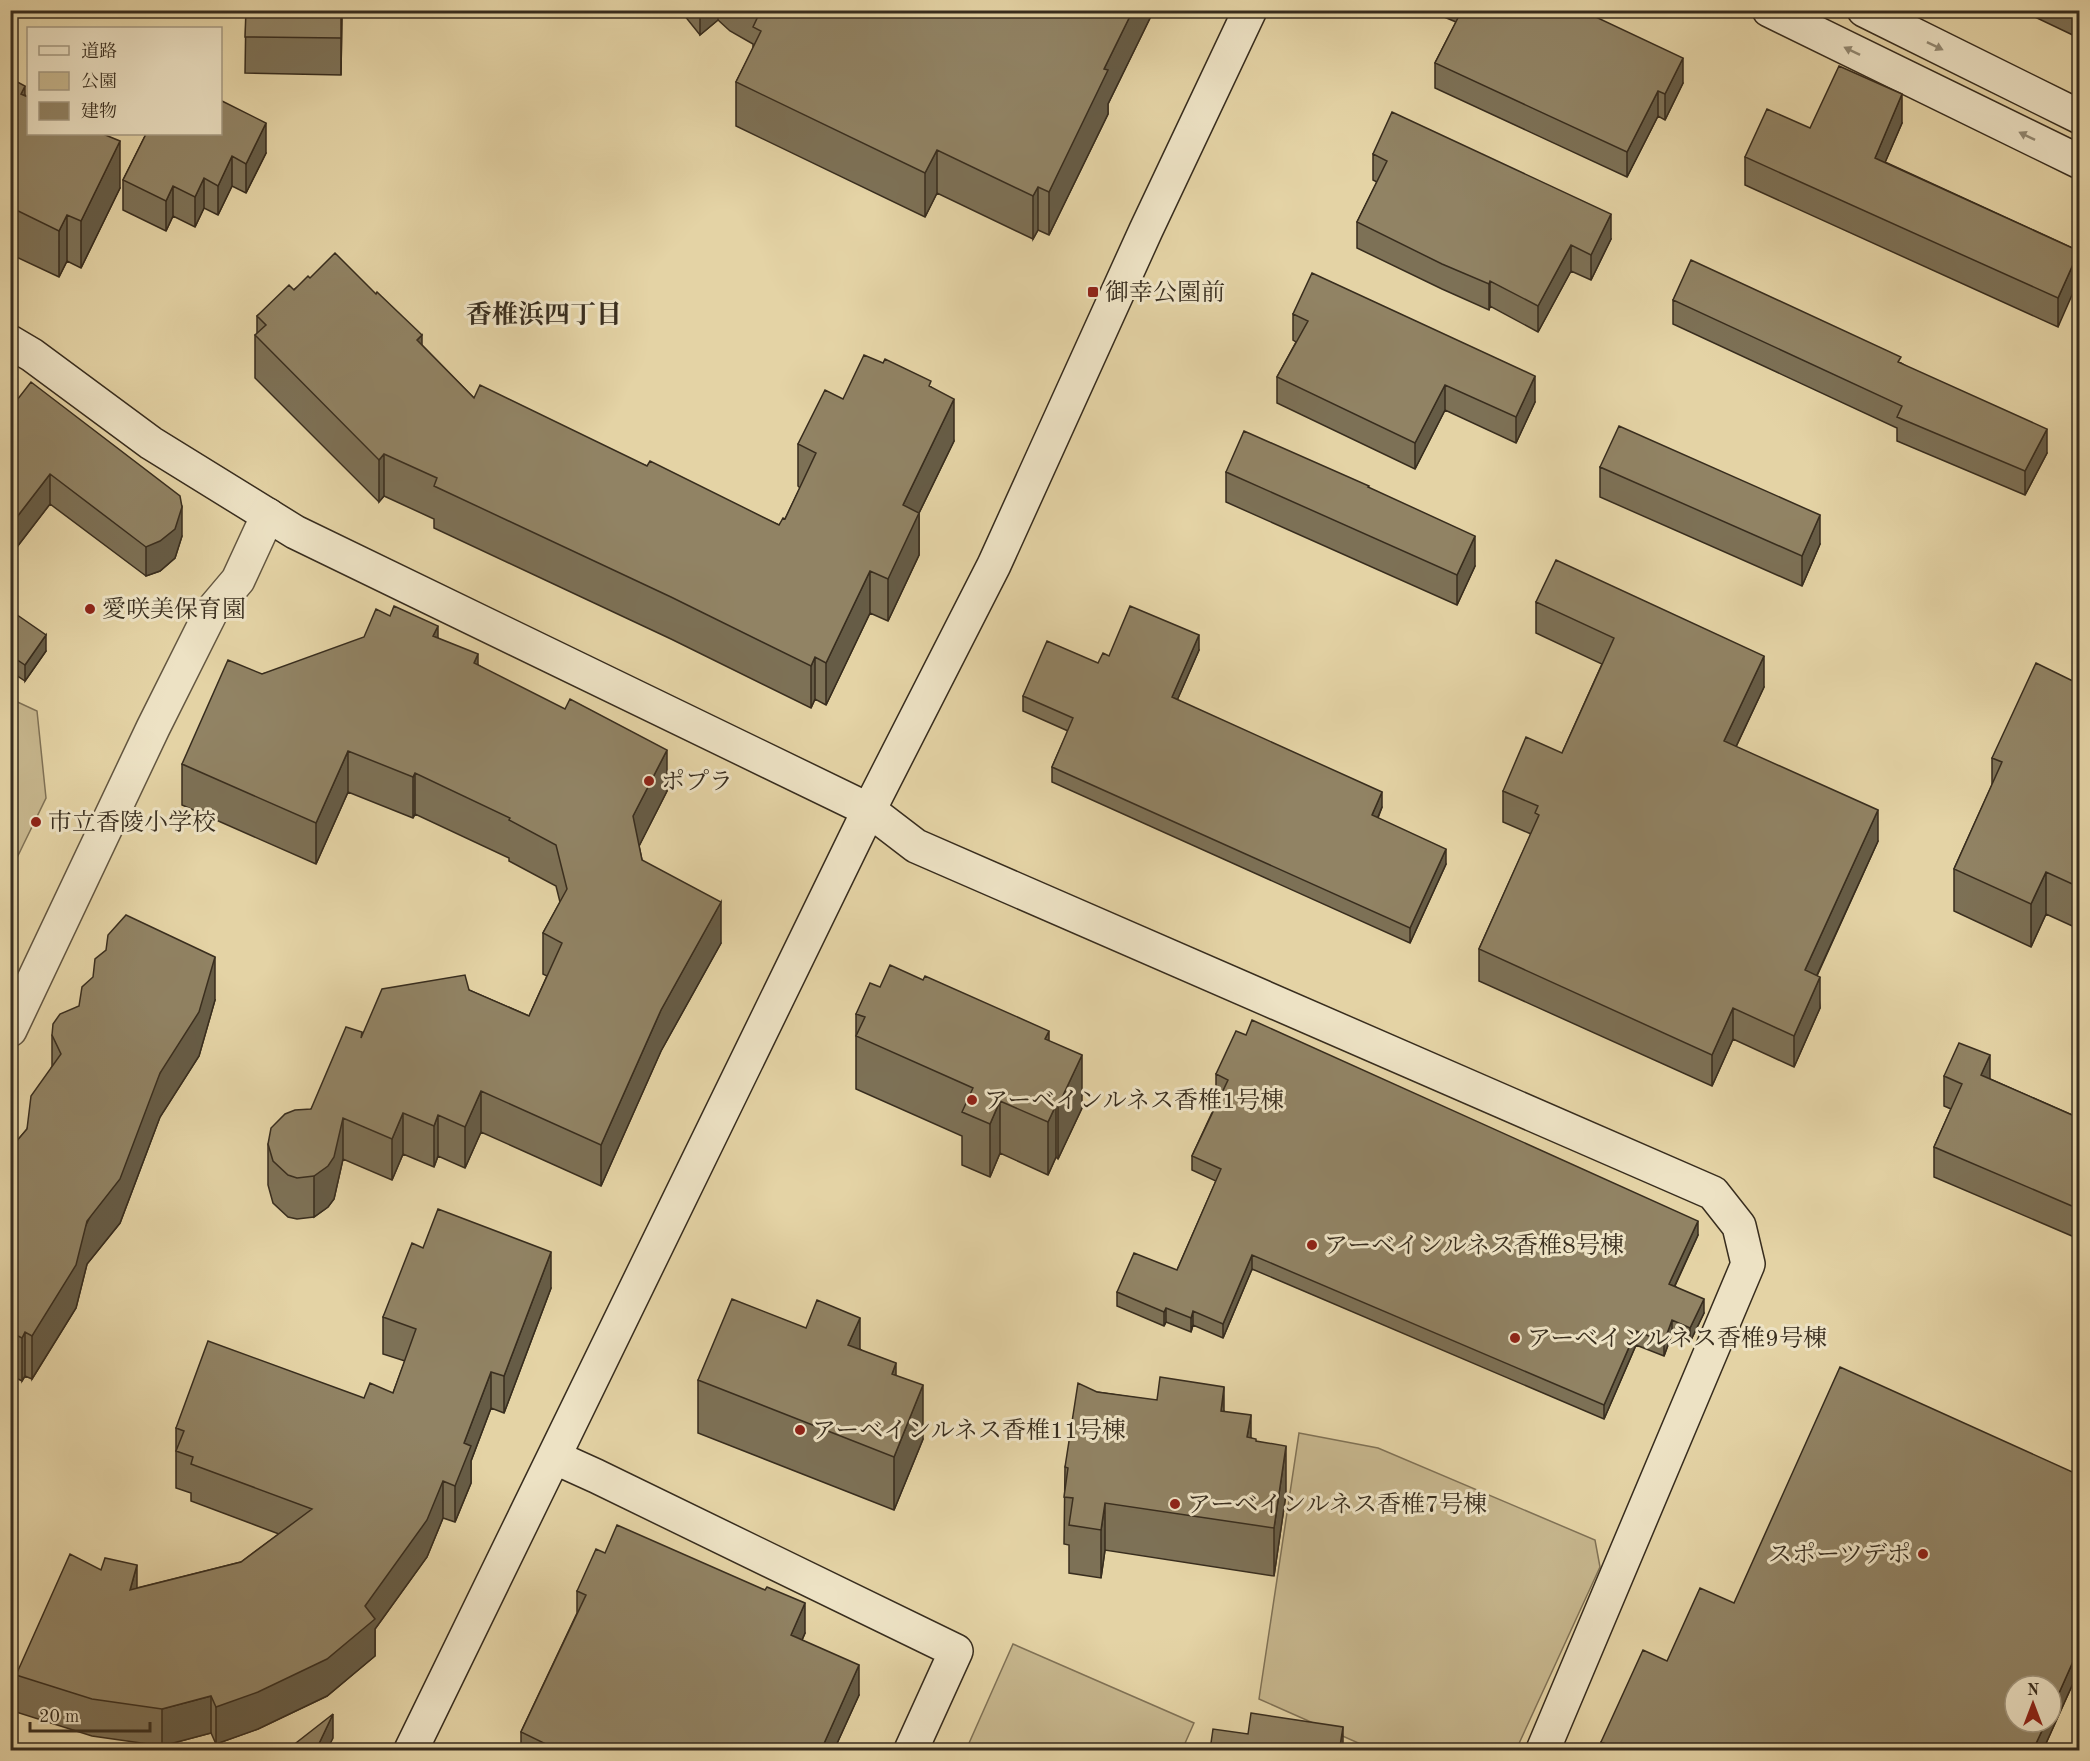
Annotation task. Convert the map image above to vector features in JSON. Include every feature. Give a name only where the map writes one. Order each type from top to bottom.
[{"type":"street","points":[[411,1750],[869,810],[994,565],[1146,230],[1250,10]]},
{"type":"street","points":[[1769,10],[2079,162]]},
{"type":"street","points":[[1864,10],[2079,117]]},
{"type":"street","points":[[10,342],[32,355],[151,443],[295,532],[869,810],[916,846],[1713,1193],[1739,1226],[1748,1264],[1544,1750]]},
{"type":"street","points":[[10,1030],[158,717],[211,612],[238,580],[268,515]]},
{"type":"street","points":[[554,1457],[956,1651],[911,1750]]},
{"type":"green space","points":[[11,699],[37,711],[46,798],[11,870]]},
{"type":"green space","points":[[1299,1433],[1378,1448],[1595,1540],[1600,1567],[1516,1750],[1374,1750],[1259,1699]]},
{"type":"green space","points":[[1013,1644],[1194,1723],[1182,1750],[966,1750]]},
{"type":"building","points":[[246,10],[341,10],[341,38],[245,37]]},
{"type":"building","points":[[761,10],[1133,10],[1104,69],[1108,70],[1049,192],[1038,187],[1033,196],[937,150],[925,173],[736,82],[761,31],[753,27]]},
{"type":"building","points":[[1462,10],[1581,10],[1683,58],[1665,94],[1658,91],[1627,152],[1435,63]]},
{"type":"building","points":[[1839,66],[1902,94],[1875,158],[2079,251],[2058,298],[1745,157],[1767,109],[1810,128]]},
{"type":"building","points":[[10,78],[25,86],[21,94],[27,97],[27,135],[105,135],[120,141],[81,221],[67,215],[59,231],[10,207]]},
{"type":"building","points":[[222,101],[266,123],[246,164],[232,156],[218,186],[204,178],[195,197],[173,186],[166,201],[123,180],[146,135],[222,135]]},
{"type":"building","points":[[1392,112],[1611,214],[1591,255],[1571,245],[1538,306],[1490,281],[1489,284],[1442,264],[1357,222],[1387,161],[1373,154]]},
{"type":"building","points":[[335,253],[422,335],[417,340],[474,398],[480,385],[647,466],[650,461],[779,525],[783,518],[785,519],[816,453],[798,444],[825,390],[843,399],[864,355],[883,363],[885,359],[931,381],[929,386],[954,399],[903,505],[919,513],[888,579],[870,571],[826,663],[815,657],[811,666],[671,597],[434,486],[437,478],[384,454],[379,460],[255,335],[266,325],[257,316],[289,285],[294,290],[308,276],[310,278]]},
{"type":"building","points":[[1691,260],[1901,357],[1898,362],[2047,429],[2025,471],[1897,417],[1902,406],[1673,300]]},
{"type":"building","points":[[1312,273],[1535,376],[1516,417],[1445,385],[1415,443],[1277,377],[1308,321],[1293,314]]},
{"type":"building","points":[[31,382],[180,496],[182,507],[175,529],[160,541],[146,547],[50,474],[10,526],[10,409]]},
{"type":"building","points":[[1619,426],[1820,515],[1802,556],[1600,467]]},
{"type":"building","points":[[1244,431],[1475,536],[1457,575],[1226,472]]},
{"type":"building","points":[[1556,560],[1764,656],[1724,741],[1878,810],[1805,970],[1820,977],[1794,1036],[1733,1008],[1712,1055],[1479,949],[1539,815],[1535,813],[1538,806],[1503,791],[1526,737],[1562,753],[1614,638],[1536,602]]},
{"type":"building","points":[[394,606],[438,626],[433,636],[478,654],[474,663],[565,709],[570,699],[667,750],[633,816],[642,860],[721,902],[661,1010],[601,1145],[481,1091],[465,1127],[438,1115],[434,1126],[403,1113],[392,1139],[343,1118],[334,1157],[328,1166],[314,1176],[297,1178],[288,1175],[273,1161],[268,1144],[271,1128],[285,1114],[295,1110],[311,1109],[346,1027],[362,1032],[361,1038],[382,989],[465,975],[469,990],[529,1016],[562,943],[543,933],[567,889],[556,845],[509,820],[510,818],[415,773],[413,777],[348,751],[316,823],[182,764],[228,660],[262,674],[364,637],[376,609],[390,616]]},
{"type":"building","points":[[1130,606],[1199,635],[1172,697],[1382,792],[1372,815],[1446,849],[1410,928],[1052,767],[1073,718],[1023,696],[1047,641],[1098,663],[1103,653],[1109,656]]},
{"type":"building","points":[[10,610],[46,635],[25,665],[10,655]]},
{"type":"building","points":[[2036,663],[2079,684],[2079,887],[2046,872],[2031,904],[1954,869],[2002,762],[1992,758]]},
{"type":"building","points":[[126,915],[215,957],[199,1012],[160,1073],[120,1179],[87,1221],[76,1265],[32,1336],[25,1332],[22,1338],[10,1332],[10,1149],[27,1129],[31,1096],[61,1054],[52,1035],[53,1024],[60,1014],[79,1006],[82,987],[93,977],[95,959],[106,950],[108,935]]},
{"type":"building","points":[[890,965],[923,980],[925,976],[1049,1031],[1045,1039],[1082,1055],[1048,1122],[1000,1101],[990,1124],[962,1112],[973,1088],[856,1036],[865,1017],[856,1014],[870,983],[880,987]]},
{"type":"building","points":[[1252,1020],[1698,1221],[1669,1284],[1704,1299],[1690,1328],[1672,1320],[1664,1342],[1636,1331],[1604,1405],[1252,1255],[1223,1324],[1193,1311],[1191,1318],[1166,1308],[1164,1312],[1117,1292],[1134,1253],[1177,1270],[1221,1169],[1192,1156],[1228,1080],[1216,1074],[1236,1031],[1246,1035]]},
{"type":"building","points":[[1959,1043],[1990,1055],[1981,1075],[2079,1118],[2079,1209],[1934,1147],[1962,1084],[1944,1076]]},
{"type":"building","points":[[438,1209],[551,1252],[504,1376],[491,1372],[464,1443],[471,1446],[455,1486],[443,1481],[427,1520],[365,1606],[375,1619],[327,1659],[258,1692],[216,1707],[211,1696],[162,1709],[92,1699],[16,1675],[70,1554],[101,1570],[105,1558],[137,1565],[130,1590],[241,1562],[312,1509],[191,1464],[193,1457],[176,1451],[184,1431],[176,1428],[208,1341],[364,1398],[370,1383],[393,1393],[416,1329],[383,1317],[412,1243],[423,1248]]},
{"type":"building","points":[[732,1299],[806,1328],[817,1300],[860,1318],[848,1345],[896,1363],[892,1374],[923,1385],[894,1457],[698,1380]]},
{"type":"building","name":"スポーツデポ","points":[[1840,1367],[2079,1475],[2079,1648],[2063,1684],[2063,1674],[2003,1674],[2003,1734],[2040,1734],[2033,1750],[1621,1750],[1601,1742],[1643,1650],[1667,1661],[1700,1588],[1734,1603]]},
{"type":"building","points":[[1160,1377],[1224,1387],[1221,1411],[1251,1415],[1247,1437],[1256,1439],[1256,1441],[1286,1446],[1274,1528],[1105,1503],[1101,1530],[1069,1525],[1073,1498],[1064,1497],[1068,1468],[1065,1467],[1078,1383],[1097,1392],[1157,1400]]},
{"type":"building","points":[[617,1525],[765,1590],[767,1587],[805,1603],[791,1635],[859,1665],[822,1748],[827,1750],[558,1750],[521,1732],[586,1595],[577,1591],[596,1549],[605,1553]]},
{"type":"building","points":[[1251,1713],[1343,1727],[1340,1746],[1367,1750],[1210,1750],[1213,1729],[1248,1734]]},
{"type":"building","points":[[333,1714],[316,1750],[287,1750]]},
{"type":"place","name":"御幸公園前","points":[[1093,292]]},
{"type":"place","name":"愛咲美保育園","points":[[90,609]]},
{"type":"place","name":"ポプラ","points":[[649,781]]},
{"type":"place","name":"市立香陵小学校","points":[[36,822]]},
{"type":"place","name":"アーベインルネス香椎1号棟","points":[[972,1100]]},
{"type":"place","name":"アーベインルネス香椎8号棟","points":[[1312,1245]]},
{"type":"place","name":"アーベインルネス香椎9号棟","points":[[1515,1338]]},
{"type":"place","name":"アーベインルネス香椎11号棟","points":[[800,1430]]},
{"type":"place","name":"アーベインルネス香椎7号棟","points":[[1175,1504]]},
{"type":"place","name":"スポーツデポ","points":[[1923,1554]]},
{"type":"district","name":"香椎浜四丁目","points":[[544,314]]}]
